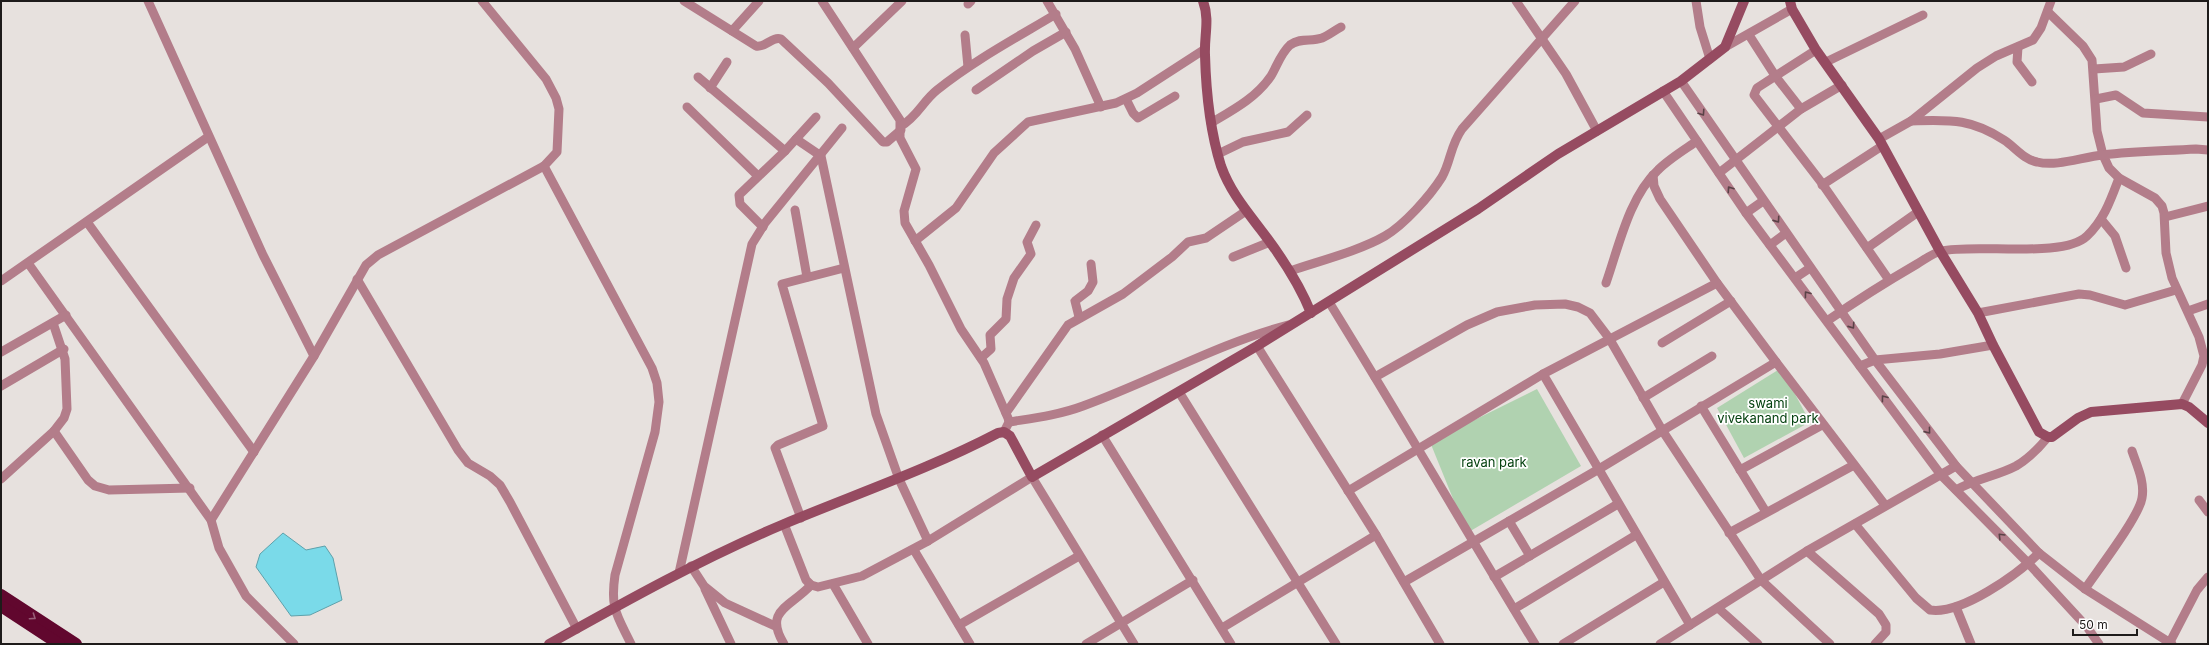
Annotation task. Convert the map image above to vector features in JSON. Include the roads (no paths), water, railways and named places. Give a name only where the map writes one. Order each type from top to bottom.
[{"type":"highway","points":[[1,595],[76,644]]},
{"type":"highway","points":[[1,606],[59,644]]},
{"type":"street","points":[[148,1],[208,137],[263,255],[314,356]]},
{"type":"street","points":[[211,520],[314,356],[357,278],[366,265],[378,254],[544,166],[557,152],[559,109],[556,98],[546,79],[482,1]]},
{"type":"street","points":[[732,31],[759,1]]},
{"type":"street","points":[[822,1],[898,116],[901,128],[900,138],[916,168],[904,216],[905,223],[958,323],[981,358],[1006,413],[1007,427],[1010,436],[1032,477],[1134,644]]},
{"type":"street","points":[[888,1],[893,9]]},
{"type":"street","points":[[853,48],[902,1]]},
{"type":"street","points":[[1047,1],[1066,32],[1101,107]]},
{"type":"street","points":[[1203,1],[1207,21],[1204,49],[1211,123],[1218,154],[1230,188],[1290,271],[1311,313]]},
{"type":"street","points":[[1516,1],[1570,81],[1597,132]]},
{"type":"street","points":[[1290,271],[1373,242],[1395,230],[1426,198],[1442,177],[1446,168],[1450,149],[1462,129],[1575,1]]},
{"type":"street","points":[[1696,1],[1700,27],[1710,59]]},
{"type":"street","points":[[1725,47],[1744,1]]},
{"type":"street","points":[[1822,185],[1880,142],[1912,122],[1977,68],[1996,56],[2033,40],[2038,35],[2051,1]]},
{"type":"street","points":[[689,2],[732,31],[760,46],[775,39],[781,39],[828,83],[884,142],[887,142],[913,118],[936,90],[968,67],[1056,14]]},
{"type":"street","points":[[784,524],[806,580],[811,585],[818,587],[862,576],[914,550],[1102,435],[1179,392],[1329,302],[1478,209],[1558,154],[1681,81],[1725,47],[1749,35],[1791,5],[1816,50],[1826,62],[1880,142],[1940,251],[1978,313],[1992,345],[2032,421],[2039,432],[2048,437]]},
{"type":"street","points":[[2048,12],[2083,46],[2092,60],[2094,69],[2097,131],[2103,155],[2109,168],[2119,178],[2155,198],[2162,206],[2165,217],[2168,264],[2176,290],[2188,311],[2199,337],[2204,356],[2202,365],[2182,404]]},
{"type":"street","points":[[1826,62],[1923,15]]},
{"type":"street","points":[[1211,123],[1242,105],[1253,96],[1270,76],[1287,48],[1292,44],[1300,40],[1323,38],[1341,27]]},
{"type":"street","points":[[976,90],[1033,51],[1066,32]]},
{"type":"street","points":[[965,35],[968,67]]},
{"type":"street","points":[[1749,35],[1776,77],[1801,109]]},
{"type":"street","points":[[2018,47],[2017,62],[2032,82]]},
{"type":"street","points":[[915,241],[956,208],[994,153],[1022,126],[1040,118],[1101,107],[1126,99],[1204,49]]},
{"type":"street","points":[[1816,50],[1757,88],[1754,96],[1822,185],[1889,280]]},
{"type":"street","points":[[2094,69],[2124,68],[2151,54]]},
{"type":"street","points":[[710,88],[728,62]]},
{"type":"street","points":[[698,77],[785,151]]},
{"type":"street","points":[[1681,81],[1810,268],[1876,360],[1956,466],[2040,553],[2085,589],[2171,643],[2206,579]]},
{"type":"street","points":[[1719,173],[1801,109],[1842,85]]},
{"type":"street","points":[[1663,91],[1746,213],[1940,475],[2029,564],[2087,627],[2099,644]]},
{"type":"street","points":[[2096,99],[2116,94],[2143,113],[2193,118],[2208,117]]},
{"type":"street","points":[[1126,99],[1135,117],[1138,118],[1175,96]]},
{"type":"street","points":[[687,107],[758,176]]},
{"type":"street","points":[[1218,154],[1243,142],[1288,132],[1307,115]]},
{"type":"street","points":[[763,227],[738,200],[742,190],[785,151],[816,117]]},
{"type":"street","points":[[1912,122],[1956,120],[1974,124],[1996,135],[2022,154],[2036,162],[2053,163],[2103,155],[2196,149],[2208,150]]},
{"type":"street","points":[[679,573],[752,244],[763,227],[842,128]]},
{"type":"street","points":[[1,281],[208,137]]},
{"type":"street","points":[[796,138],[820,156],[833,207],[844,268],[876,414],[899,479],[928,541]]},
{"type":"street","points":[[1606,283],[1630,211],[1643,187],[1652,175],[1664,164],[1697,141]]},
{"type":"street","points":[[544,166],[652,368],[657,383],[659,402],[655,432],[615,575],[614,609],[631,644]]},
{"type":"street","points":[[1652,175],[1654,186],[1660,199],[1717,283],[1822,425],[1885,505]]},
{"type":"street","points":[[1827,321],[1889,280],[1940,251],[1991,248],[2038,250],[2073,244],[2088,236],[2101,219],[2119,178]]},
{"type":"street","points":[[1746,213],[1763,200]]},
{"type":"street","points":[[2165,217],[2208,206]]},
{"type":"street","points":[[795,210],[806,277]]},
{"type":"street","points":[[1006,413],[1062,331],[1080,317],[1128,291],[1188,242],[1206,238],[1246,211]]},
{"type":"street","points":[[1867,248],[1918,212]]},
{"type":"street","points":[[2101,219],[2115,236],[2126,268]]},
{"type":"street","points":[[87,222],[254,452]]},
{"type":"street","points":[[981,358],[991,350],[990,335],[1006,319],[1007,299],[1014,278],[1031,254],[1027,242],[1036,225]]},
{"type":"street","points":[[1770,245],[1786,234]]},
{"type":"street","points":[[1233,257],[1270,242]]},
{"type":"street","points":[[28,263],[190,488],[211,520],[219,548],[246,596],[294,644]]},
{"type":"street","points":[[1080,317],[1075,301],[1088,291],[1093,282],[1091,264]]},
{"type":"street","points":[[801,518],[775,451],[778,445],[823,426],[782,288],[785,283],[844,268]]},
{"type":"street","points":[[1795,278],[1810,268]]},
{"type":"street","points":[[357,278],[458,450],[468,463],[490,476],[500,485],[577,629]]},
{"type":"street","points":[[1348,491],[1543,374],[1609,338],[1717,283]]},
{"type":"street","points":[[1978,313],[2084,293],[2125,305],[2176,290]]},
{"type":"street","points":[[1662,343],[1731,301]]},
{"type":"street","points":[[1329,302],[1419,449],[1472,542],[1535,644]]},
{"type":"street","points":[[1375,377],[1484,317],[1513,308],[1535,305],[1565,304],[1578,307],[1590,313],[1609,338],[1662,430],[1729,534],[1761,580],[1830,644]]},
{"type":"street","points":[[2188,311],[2208,304]]},
{"type":"street","points":[[1,352],[66,315]]},
{"type":"street","points":[[1,479],[54,431],[64,418],[67,409],[64,349],[53,323]]},
{"type":"street","points":[[549,644],[691,566],[784,524],[899,479],[1007,427],[1082,406],[1250,337],[1293,324]]},
{"type":"street","points":[[1860,366],[1876,360],[1940,354],[1992,345]]},
{"type":"street","points":[[1257,346],[1376,535],[1440,644]]},
{"type":"street","points":[[1,386],[64,349]]},
{"type":"street","points":[[1643,398],[1712,356]]},
{"type":"street","points":[[1404,582],[1599,469],[1776,362]]},
{"type":"street","points":[[1543,374],[1690,625]]},
{"type":"street","points":[[1179,392],[1336,644]]},
{"type":"street","points":[[1956,490],[1971,481],[2016,466],[2039,448],[2048,437],[2058,434],[2078,418],[2091,412],[2182,404],[2189,407],[2208,423]]},
{"type":"street","points":[[1702,406],[1766,512]]},
{"type":"street","points":[[1740,470],[1822,425]]},
{"type":"street","points":[[54,431],[88,480],[95,486],[109,490],[190,488]]},
{"type":"street","points":[[1102,435],[1193,580],[1231,644]]},
{"type":"street","points":[[2085,589],[2131,521],[2142,500],[2142,481],[2132,451]]},
{"type":"street","points":[[1729,534],[1766,512],[1854,465]]},
{"type":"street","points":[[1660,644],[1807,550],[1956,466]]},
{"type":"street","points":[[2199,500],[2208,512]]},
{"type":"street","points":[[1494,577],[1618,504]]},
{"type":"street","points":[[1509,521],[1530,556]]},
{"type":"street","points":[[1855,524],[1924,607],[1935,611],[1956,607],[1988,590],[2029,564],[2040,553]]},
{"type":"street","points":[[1222,628],[1299,583],[1376,535]]},
{"type":"street","points":[[1514,609],[1636,535]]},
{"type":"street","points":[[914,550],[970,644]]},
{"type":"street","points":[[1807,550],[1879,614],[1886,626],[1886,632],[1875,644]]},
{"type":"street","points":[[959,625],[1079,556]]},
{"type":"street","points":[[691,566],[704,586],[731,644]]},
{"type":"street","points":[[1086,644],[1193,580]]},
{"type":"street","points":[[1563,644],[1664,582]]},
{"type":"street","points":[[833,584],[868,644]]},
{"type":"street","points":[[784,644],[775,626],[776,618],[781,611],[811,585]]},
{"type":"street","points":[[704,586],[725,603],[775,626]]},
{"type":"street","points":[[1956,607],[1971,644]]},
{"type":"street","points":[[1718,608],[1758,644]]},
{"type":"water","points":[[283,533],[306,550],[325,546],[333,558],[342,600],[310,615],[291,616],[256,567],[260,554]]},
{"type":"park label","name":"swami vivekanand park","points":[[1768,410]]},
{"type":"park label","name":"ravan park","points":[[1494,462]]}]
